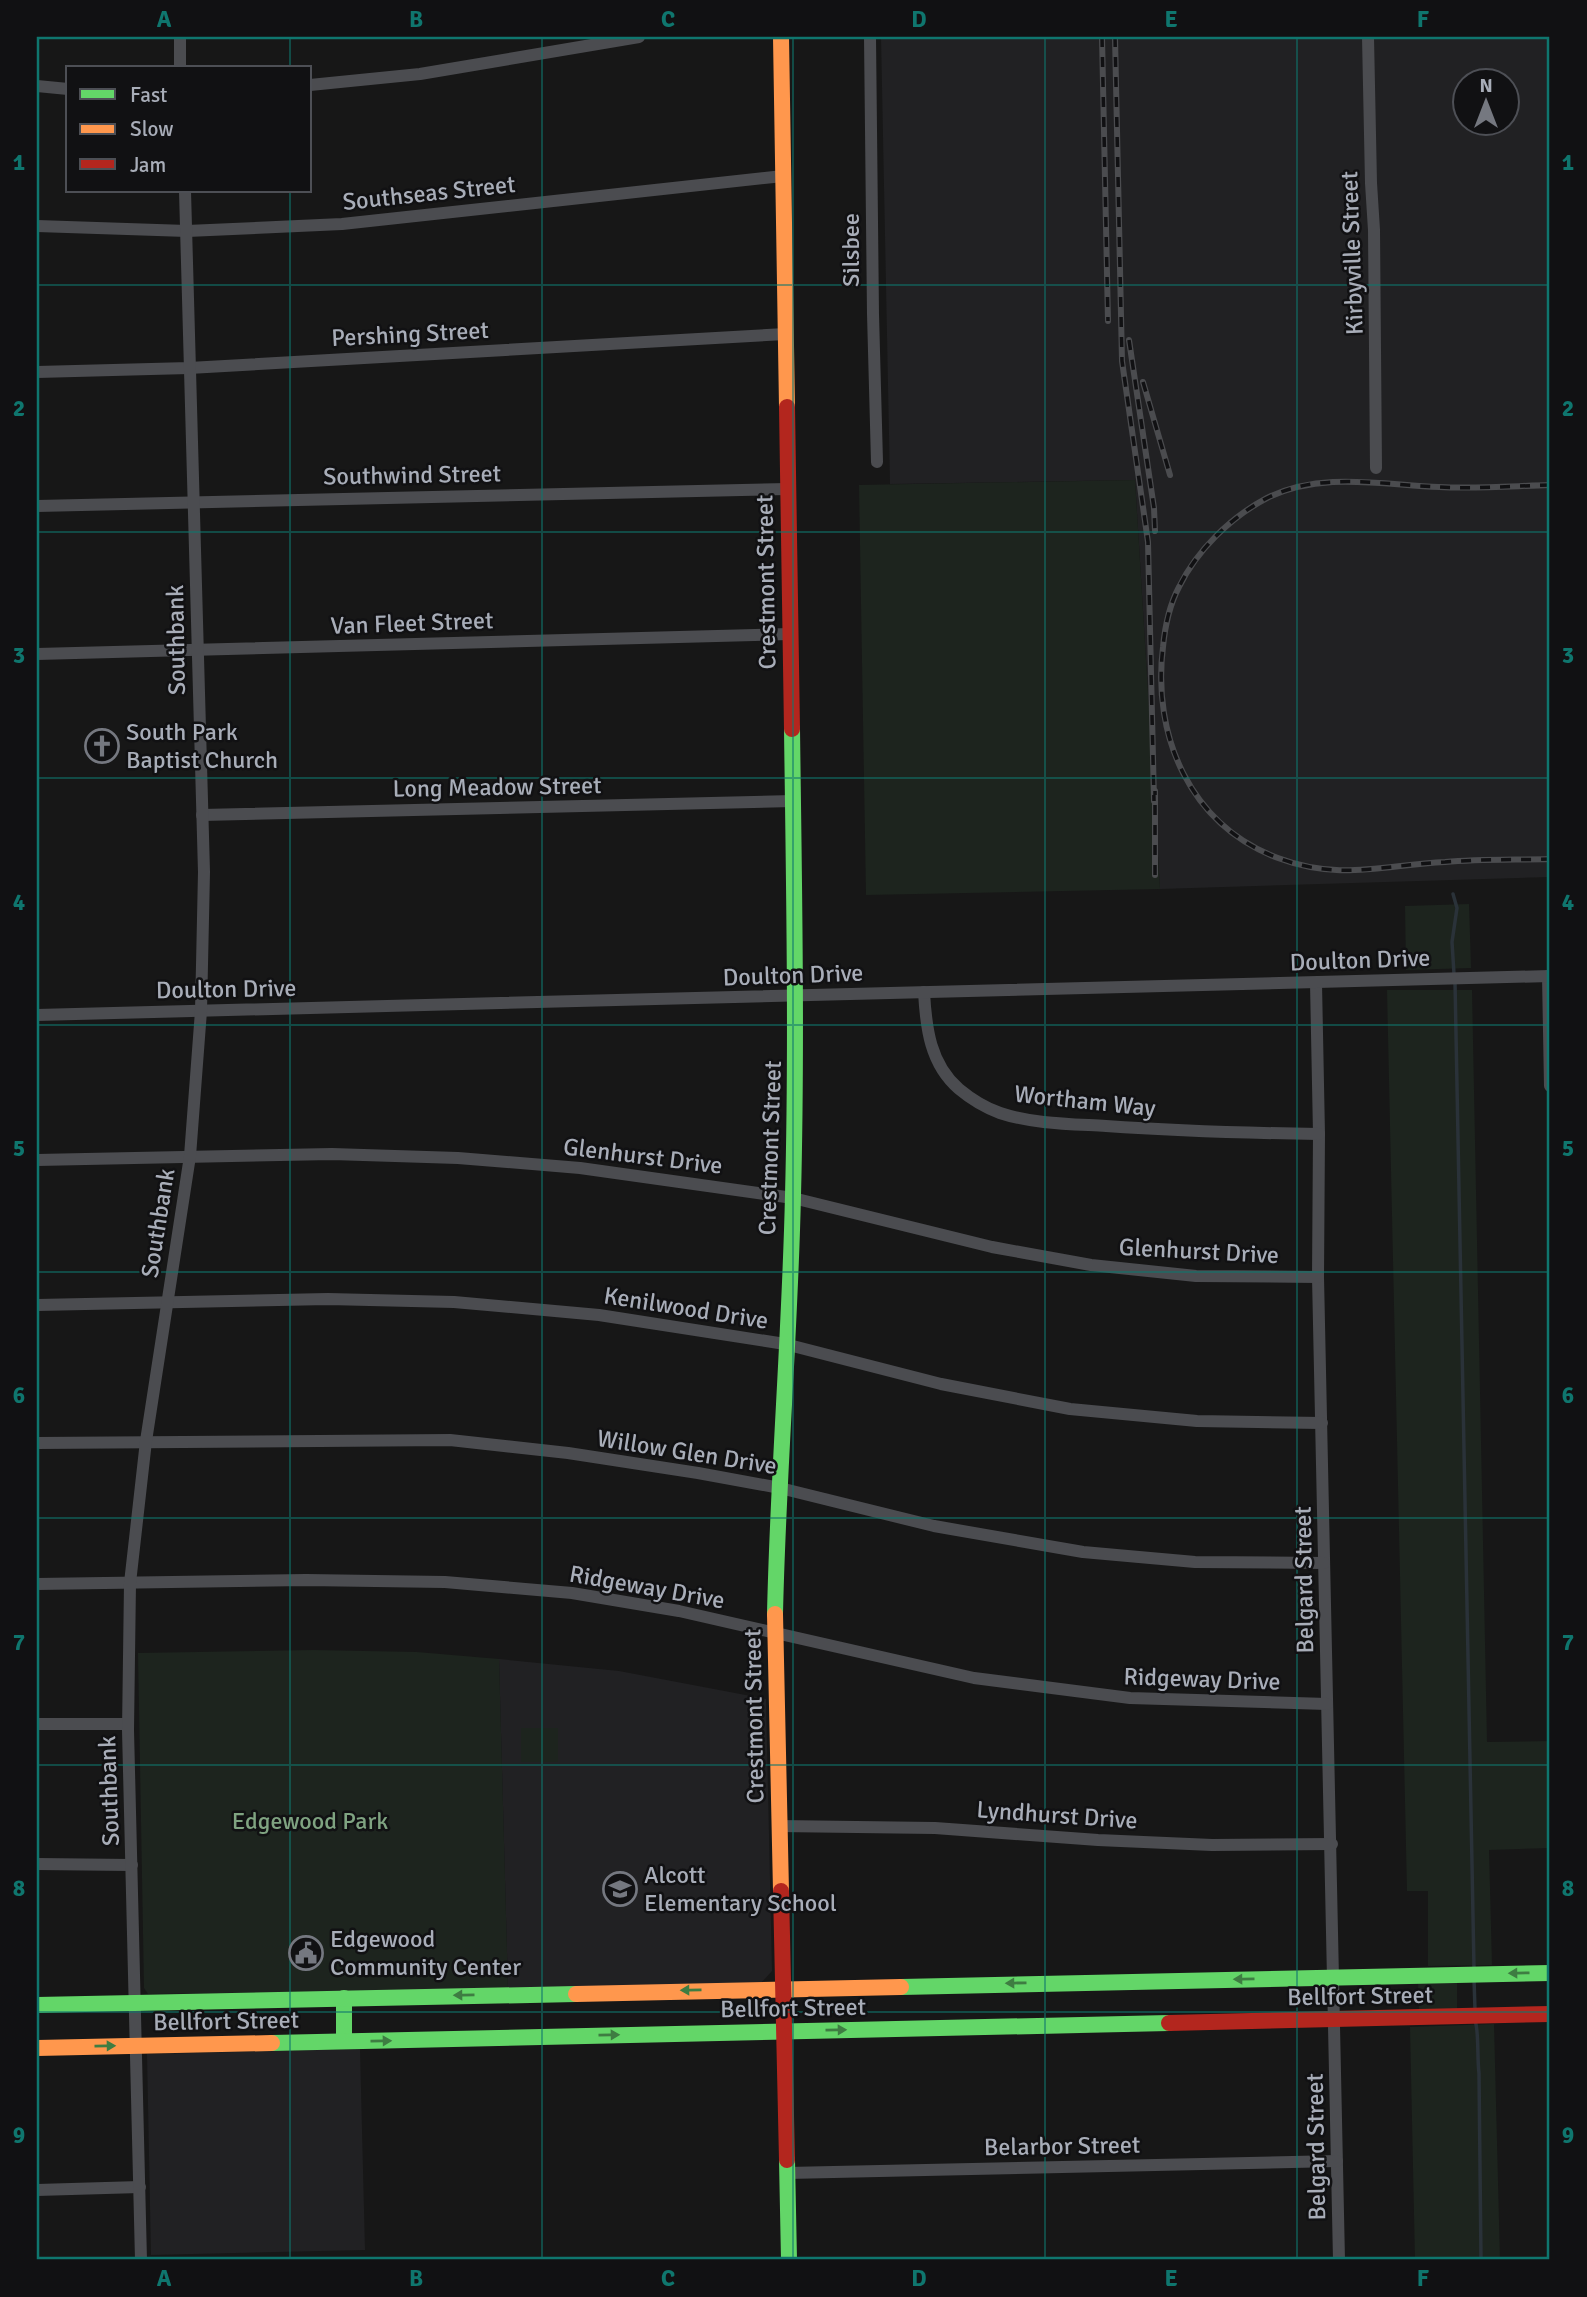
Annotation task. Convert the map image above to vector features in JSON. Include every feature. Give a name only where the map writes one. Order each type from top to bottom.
[{"type":"main road","name":"Crestmont Street","points":[[781,37],[796,996],[793,1198],[775,1632],[789,2260]]},
{"type":"main road","name":"Bellfort Street","points":[[37,2005],[1550,1973]]},
{"type":"main road","points":[[344,1998],[344,2041]]},
{"type":"main road","name":"Bellfort Street","points":[[37,2048],[1550,2014]]},
{"type":"street","points":[[180,37],[180,66]]},
{"type":"street","points":[[312,85],[432,72],[639,37]]},
{"type":"street","name":"Silsbee","points":[[870,37],[877,462]]},
{"type":"street","name":"Kirbyville Street","points":[[1368,37],[1374,230],[1376,468]]},
{"type":"street","points":[[37,86],[66,89]]},
{"type":"street","name":"Southseas Street","points":[[37,226],[187,231],[342,224],[783,176]]},
{"type":"street","name":"Southbank","points":[[142,2260],[128,1724],[130,1583],[146,1441],[190,1156],[201,1011],[204,872],[185,192]]},
{"type":"street","name":"Pershing Street","points":[[37,372],[189,368],[785,334]]},
{"type":"street","name":"Southwind Street","points":[[37,506],[788,489]]},
{"type":"street","name":"Van Fleet Street","points":[[37,654],[789,634]]},
{"type":"street","name":"Long Meadow Street","points":[[202,815],[793,801]]},
{"type":"street","points":[[1549,976],[1550,1086]]},
{"type":"street","name":"Doulton Drive","points":[[37,1015],[1549,976]]},
{"type":"street","name":"Belgard Street","points":[[1316,983],[1318,1277],[1339,2260]]},
{"type":"street","name":"Wortham Way","points":[[924,992],[926,1030],[932,1051],[944,1071],[957,1088],[1000,1113],[1025,1119],[1088,1125],[1319,1135]]},
{"type":"street","name":"Glenhurst Drive","points":[[37,1160],[332,1154],[458,1158],[580,1168],[793,1198],[992,1247],[1091,1265],[1196,1276],[1318,1277]]},
{"type":"street","name":"Kenilwood Drive","points":[[37,1305],[328,1298],[454,1302],[599,1315],[785,1344],[941,1384],[1070,1409],[1197,1421],[1322,1423]]},
{"type":"street","name":"Willow Glen Drive","points":[[37,1443],[450,1440],[698,1473],[780,1488],[934,1527],[1083,1552],[1195,1562],[1324,1563]]},
{"type":"street","name":"Ridgeway Drive","points":[[37,1584],[306,1580],[445,1582],[572,1594],[679,1611],[961,1676],[1081,1693],[1175,1701],[1327,1704]]},
{"type":"street","points":[[37,1724],[128,1724]]},
{"type":"street","name":"Lyndhurst Drive","points":[[778,1826],[935,1828],[1212,1845],[1332,1844]]},
{"type":"street","points":[[37,1864],[132,1865]]},
{"type":"street","name":"Belarbor Street","points":[[787,2173],[1337,2161]]},
{"type":"street","points":[[37,2190],[140,2187]]},
{"type":"shaded area","points":[[881,37],[1550,37],[1550,877],[1160,889],[1135,480],[890,484]]},
{"type":"shaded area","points":[[499,1659],[619,1671],[766,1699],[772,1971],[761,1983],[508,1989]]},
{"type":"shaded area","points":[[360,2049],[365,2250],[151,2255],[147,2054]]},
{"type":"green space","points":[[1135,480],[1160,889],[866,895],[859,485]]},
{"type":"green space","points":[[1469,904],[1471,968],[1406,970],[1405,906]]},
{"type":"green space","points":[[1387,990],[1472,990],[1487,1742],[1550,1741],[1550,1848],[1489,1850],[1492,1965],[1428,1966],[1428,1891],[1407,1891]]},
{"type":"green space","name":"Edgewood Park","points":[[313,1650],[417,1652],[499,1659],[508,1989],[148,1994],[144,1988],[138,1653]]},
{"type":"green space","points":[[521,1728],[558,1728],[558,1762],[521,1762]]},
{"type":"green space","points":[[1457,1980],[1457,2010],[1419,2011],[1418,1981]]},
{"type":"green space","points":[[1494,2024],[1500,2260],[1415,2260],[1410,2027]]},
{"type":"waterway","points":[[1453,894],[1457,908],[1452,942],[1454,974]]},
{"type":"waterway","points":[[1455,982],[1474,1968]]},
{"type":"waterway","points":[[1474,1979],[1475,2010]]},
{"type":"waterway","points":[[1475,2021],[1479,2073],[1481,2260]]},
{"type":"railway","points":[[1102,37],[1108,321]]},
{"type":"railway","points":[[1115,37],[1122,361],[1148,542],[1154,801]]},
{"type":"railway","points":[[1129,340],[1154,508],[1155,531]]},
{"type":"railway","points":[[1143,382],[1170,475]]},
{"type":"railway","points":[[1550,485],[1453,488],[1374,482],[1330,482],[1288,490],[1267,498],[1216,536],[1186,573],[1168,616],[1161,680],[1164,713],[1171,744],[1183,774],[1200,800],[1221,824],[1247,843],[1278,858],[1300,865],[1341,870],[1458,861],[1550,859]]},
{"type":"railway","points":[[1155,791],[1155,875]]},
{"type":"traffic: fast","points":[[775,1614],[794,1137],[792,729]]},
{"type":"traffic: fast","points":[[901,1987],[1550,1973]]},
{"type":"traffic: fast","points":[[37,2005],[576,1994]]},
{"type":"traffic: fast","points":[[344,1998],[344,2041]]},
{"type":"traffic: fast","points":[[272,2043],[1169,2023]]},
{"type":"traffic: fast","points":[[787,2160],[789,2260]]},
{"type":"traffic: slow","points":[[781,37],[787,407]]},
{"type":"traffic: slow","points":[[775,1614],[781,1891]]},
{"type":"traffic: slow","points":[[576,1994],[901,1987]]},
{"type":"traffic: slow","points":[[37,2048],[272,2043]]},
{"type":"traffic: jam","points":[[787,407],[792,729]]},
{"type":"traffic: jam","points":[[781,1891],[787,2160]]},
{"type":"traffic: jam","points":[[1169,2023],[1550,2014]]},
{"type":"place","name":"South Park Baptist Church","points":[[102,746]]},
{"type":"place","name":"Alcott Elementary School","points":[[620,1889]]},
{"type":"place","name":"Edgewood Community Center","points":[[306,1953]]}]
